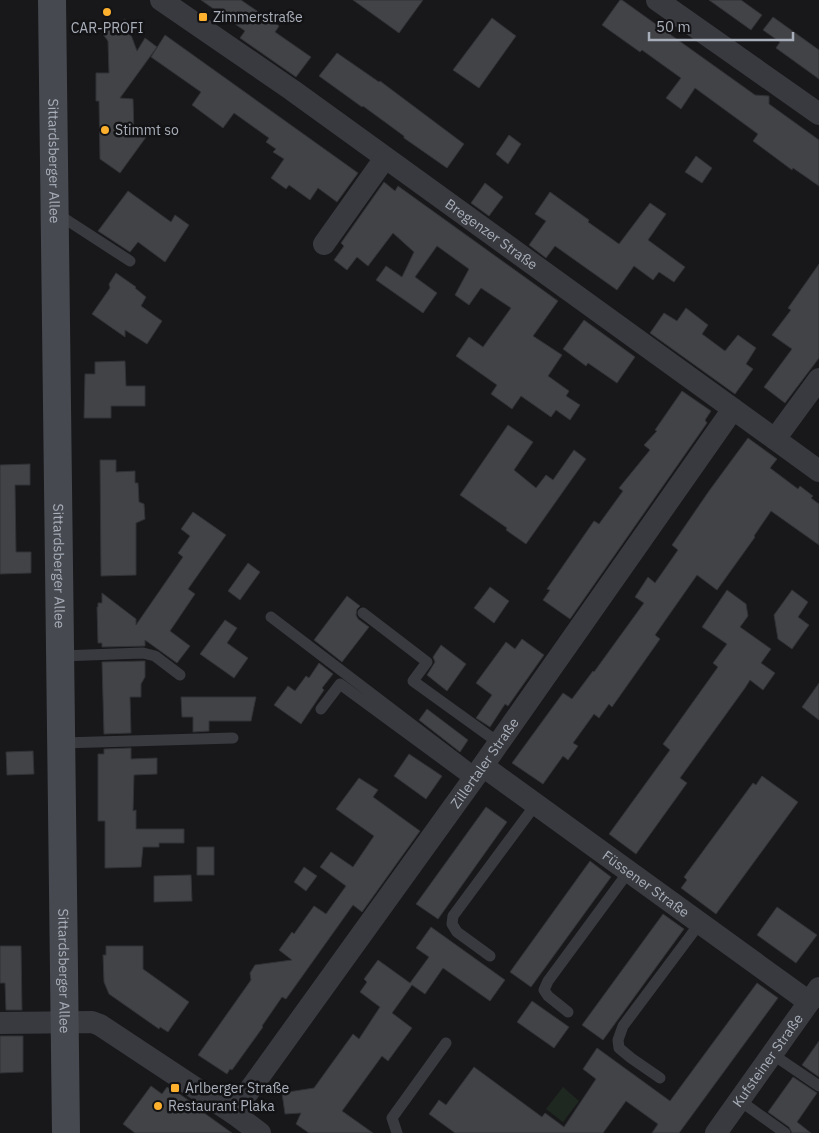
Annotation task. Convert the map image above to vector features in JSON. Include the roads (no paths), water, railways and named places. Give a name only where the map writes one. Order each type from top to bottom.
[{"type":"main road","name":"Sittardsberger Allee","points":[[52,0],[66,1133]]},
{"type":"street","points":[[657,0],[819,114]]},
{"type":"street","name":"Bregenzer Straße","points":[[169,2],[819,471]]},
{"type":"street","points":[[324,244],[385,158]]},
{"type":"street","points":[[775,439],[819,379]]},
{"type":"street","name":"Zillertaler Straße","points":[[233,1113],[499,743],[734,409]]},
{"type":"street","name":"Füssener Straße","points":[[477,773],[536,804],[700,924],[816,1000]]},
{"type":"street","name":"Kufsteiner Straße","points":[[716,1133],[772,1054],[816,1000]]},
{"type":"street","points":[[0,1023],[92,1022],[100,1025],[260,1133]]},
{"type":"lane","points":[[54,212],[130,261]]},
{"type":"lane","points":[[363,613],[427,662],[413,681],[499,743]]},
{"type":"lane","points":[[271,617],[477,773]]},
{"type":"lane","points":[[60,656],[143,653],[155,656],[180,675]]},
{"type":"lane","points":[[321,709],[340,684],[477,773]]},
{"type":"lane","points":[[62,743],[233,738]]},
{"type":"lane","points":[[490,956],[457,932],[452,924],[453,916],[536,804]]},
{"type":"lane","points":[[568,1012],[548,996],[544,990],[548,981],[629,871]]},
{"type":"lane","points":[[660,1078],[619,1048],[618,1040],[623,1026],[700,924]]},
{"type":"lane","points":[[397,1133],[392,1118],[446,1043]]},
{"type":"lane","points":[[772,1054],[819,1086]]},
{"type":"lane","points":[[739,1100],[784,1133]]},
{"type":"place","name":"CAR-PROFI","points":[[107,12]]},
{"type":"place","name":"Zimmerstraße","points":[[203,17]]},
{"type":"place","name":"Stimmt so","points":[[105,130]]},
{"type":"place","name":"Arlberger Straße","points":[[175,1088]]},
{"type":"place","name":"Restaurant Plaka","points":[[158,1106]]}]
